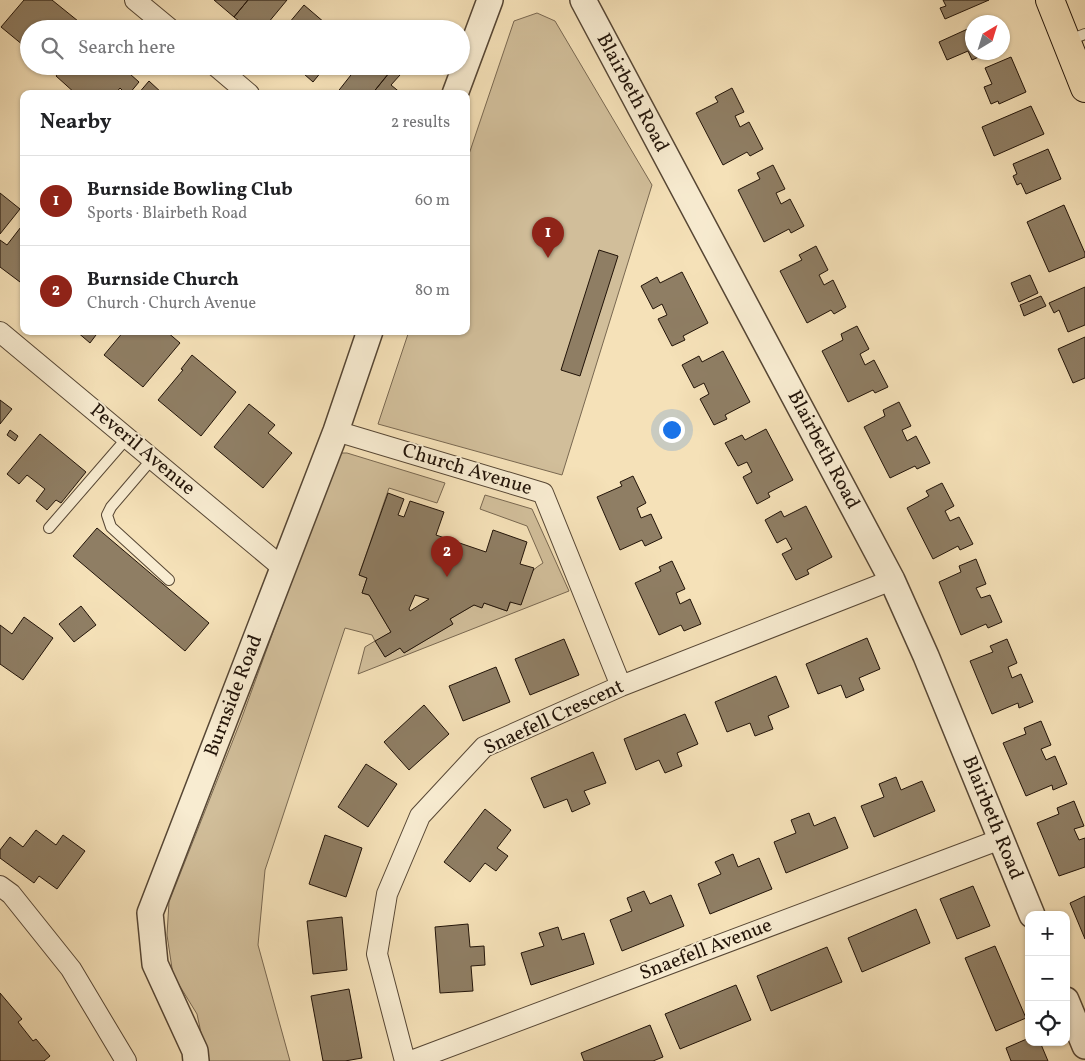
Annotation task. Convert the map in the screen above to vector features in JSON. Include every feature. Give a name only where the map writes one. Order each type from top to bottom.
[{"type":"main road","points":[[1050,0],[1076,38],[1085,88]]},
{"type":"street","points":[[135,0],[159,20]]},
{"type":"street","points":[[470,54],[490,0]]},
{"type":"street","name":"Blairbeth Road","points":[[583,0],[892,580],[926,656],[1030,911]]},
{"type":"street","points":[[227,75],[244,90]]},
{"type":"street","points":[[456,90],[462,75]]},
{"type":"street","name":"Peveril Avenue","points":[[0,332],[283,568]]},
{"type":"street","name":"Burnside Road","points":[[196,1061],[195,1051],[155,964],[150,913],[336,431],[369,335]]},
{"type":"street","name":"Church Avenue","points":[[336,431],[543,493],[621,686]]},
{"type":"street","name":"Snaefell Crescent","points":[[405,1061],[377,954],[387,894],[420,816],[484,747],[621,686],[892,580]]},
{"type":"street","name":"Snaefell Avenue","points":[[411,1061],[1001,839]]},
{"type":"street","points":[[0,886],[12,894],[71,969],[126,1061]]},
{"type":"street","points":[[1066,1001],[1085,1046]]},
{"type":"lane","points":[[49,528],[127,438]]},
{"type":"lane","points":[[152,459],[111,507],[108,515],[111,527],[169,580]]},
{"type":"shaded area","points":[[537,13],[555,21],[652,185],[562,475],[378,424],[408,335],[470,335],[470,151],[514,21]]},
{"type":"shaded area","points":[[341,453],[347,453],[445,483],[437,503],[389,488],[359,575],[367,578],[362,593],[369,595],[391,632],[376,641],[385,657],[400,648],[404,653],[452,624],[450,619],[474,605],[484,603],[507,611],[513,597],[522,584],[543,563],[527,526],[480,509],[485,495],[532,509],[569,591],[358,674],[365,647],[375,641],[372,635],[345,628],[265,870],[258,945],[290,1061],[207,1061],[197,1014],[173,975],[167,935],[169,902],[241,720],[336,459]]},
{"type":"building","points":[[24,0],[52,0],[77,20],[20,20],[20,43],[1,27]]},
{"type":"building","points":[[214,0],[248,0],[234,17]]},
{"type":"building","points":[[248,0],[287,0],[270,20],[238,20],[234,17]]},
{"type":"building","points":[[943,0],[989,0],[945,19],[940,8],[946,6]]},
{"type":"building","points":[[304,5],[322,20],[292,20]]},
{"type":"building","points":[[965,30],[965,52],[947,60],[939,42]]},
{"type":"building","points":[[1010,57],[1026,92],[999,104],[998,101],[991,104],[984,87],[992,84],[985,68],[1004,60],[1010,60]]},
{"type":"building","points":[[131,75],[139,82],[132,90],[122,90],[120,88],[118,90],[72,90],[56,76]]},
{"type":"building","points":[[305,75],[319,75],[313,82]]},
{"type":"building","points":[[351,75],[388,75],[375,90],[339,90]]},
{"type":"building","points":[[387,75],[400,75],[391,85],[397,90],[375,90]]},
{"type":"building","points":[[149,81],[159,90],[141,90]]},
{"type":"building","points":[[732,88],[744,112],[735,116],[740,127],[749,122],[763,149],[750,156],[747,152],[723,165],[696,113],[718,102],[715,97]]},
{"type":"building","points":[[1031,106],[1044,134],[994,156],[982,127]]},
{"type":"building","points":[[1048,149],[1061,179],[1026,194],[1021,183],[1017,185],[1013,176],[1017,174],[1013,164]]},
{"type":"building","points":[[773,165],[785,189],[776,193],[781,204],[790,199],[804,226],[791,233],[789,229],[764,242],[738,190],[760,179],[757,173]]},
{"type":"building","points":[[0,193],[20,209],[0,234]]},
{"type":"building","points":[[1064,205],[1085,257],[1049,272],[1027,222]]},
{"type":"building","points":[[20,228],[20,282],[0,267],[0,240],[7,245]]},
{"type":"building","points":[[816,246],[828,270],[819,275],[824,285],[833,280],[846,307],[834,314],[831,310],[807,323],[780,271],[802,260],[799,255]]},
{"type":"building","points":[[599,250],[618,256],[580,376],[561,370]]},
{"type":"building","points":[[682,272],[708,323],[683,336],[685,340],[672,346],[658,319],[667,315],[662,304],[653,309],[641,286],[657,277],[660,283]]},
{"type":"building","points":[[1030,275],[1038,293],[1019,302],[1011,283]]},
{"type":"building","points":[[1085,287],[1085,325],[1068,332],[1059,310],[1054,313],[1049,303]]},
{"type":"building","points":[[1041,296],[1046,306],[1024,316],[1020,305]]},
{"type":"building","points":[[857,326],[869,349],[860,354],[865,365],[874,360],[888,387],[875,393],[873,390],[848,402],[822,351],[843,340],[841,334]]},
{"type":"building","points":[[81,335],[96,335],[90,343]]},
{"type":"building","points":[[121,335],[171,335],[180,343],[143,387],[104,355]]},
{"type":"building","points":[[1085,337],[1085,378],[1073,383],[1058,349]]},
{"type":"building","points":[[723,351],[750,402],[725,415],[727,419],[714,425],[700,399],[709,394],[704,383],[694,388],[682,365],[699,356],[702,362]]},
{"type":"building","points":[[192,355],[236,392],[201,436],[158,400],[183,370],[181,369]]},
{"type":"building","points":[[0,400],[12,409],[0,424]]},
{"type":"building","points":[[899,402],[911,426],[902,430],[907,441],[916,436],[930,463],[917,469],[915,466],[890,478],[864,427],[885,416],[883,410]]},
{"type":"building","points":[[249,404],[275,425],[268,433],[292,453],[263,488],[214,447]]},
{"type":"building","points":[[766,429],[793,480],[768,493],[770,497],[757,504],[743,477],[752,472],[747,462],[738,466],[725,443],[742,435],[745,440]]},
{"type":"building","points":[[10,430],[18,436],[15,441],[7,435]]},
{"type":"building","points":[[40,434],[86,472],[61,503],[56,500],[47,510],[36,501],[45,489],[27,475],[19,484],[7,474]]},
{"type":"building","points":[[633,476],[646,503],[637,508],[641,518],[651,514],[662,538],[645,546],[642,540],[620,550],[597,497],[622,486],[620,482]]},
{"type":"building","points":[[942,483],[954,506],[945,511],[950,521],[959,517],[973,544],[960,550],[958,546],[933,559],[907,508],[929,496],[926,491]]},
{"type":"building","points":[[388,493],[404,499],[398,515],[404,517],[410,501],[444,512],[436,535],[486,552],[493,530],[527,542],[520,564],[534,568],[521,605],[510,602],[507,611],[484,603],[482,608],[474,605],[450,619],[453,624],[404,653],[400,648],[385,657],[375,641],[391,632],[369,595],[362,593],[367,578],[359,575]],"holes":[[[415,595],[429,599],[410,611],[409,609]]]},
{"type":"building","points":[[806,506],[832,557],[807,570],[809,574],[796,580],[782,554],[792,549],[786,538],[777,543],[765,520],[781,511],[784,517]]},
{"type":"building","points":[[97,528],[209,623],[185,651],[73,556]]},
{"type":"building","points":[[976,559],[986,584],[976,588],[981,598],[990,595],[1002,622],[988,628],[986,624],[961,635],[939,582],[961,572],[959,566]]},
{"type":"building","points":[[672,561],[685,589],[676,593],[680,604],[690,599],[701,624],[684,631],[681,625],[659,635],[635,583],[661,571],[659,567]]},
{"type":"building","points":[[81,606],[96,625],[74,642],[59,624]]},
{"type":"building","points":[[24,617],[53,638],[23,680],[0,664],[0,625],[12,634]]},
{"type":"building","points":[[867,638],[880,669],[859,678],[864,690],[846,698],[841,685],[818,694],[806,664]]},
{"type":"building","points":[[564,639],[579,675],[530,695],[515,659]]},
{"type":"building","points":[[1007,639],[1017,663],[1008,667],[1012,678],[1021,674],[1033,702],[1019,708],[1018,703],[992,714],[970,661],[993,652],[990,646]]},
{"type":"building","points":[[496,667],[510,702],[463,721],[449,686]]},
{"type":"building","points":[[776,676],[789,707],[768,716],[773,729],[755,736],[750,723],[727,732],[715,702]]},
{"type":"building","points":[[424,705],[449,734],[409,770],[384,742]]},
{"type":"building","points":[[685,714],[698,744],[677,753],[682,766],[665,773],[659,760],[636,770],[624,739]]},
{"type":"building","points":[[1041,721],[1051,745],[1041,749],[1046,760],[1055,756],[1067,784],[1053,790],[1052,785],[1026,796],[1003,743],[1026,734],[1024,728]]},
{"type":"building","points":[[593,752],[606,783],[584,791],[590,804],[572,812],[567,799],[544,808],[531,778]]},
{"type":"building","points":[[366,764],[397,784],[368,827],[338,807]]},
{"type":"building","points":[[896,777],[901,790],[922,781],[935,811],[874,837],[861,806],[884,797],[879,784]]},
{"type":"building","points":[[1074,801],[1084,826],[1074,829],[1079,840],[1085,838],[1085,867],[1059,876],[1037,823],[1059,814],[1057,808]]},
{"type":"building","points":[[485,809],[511,830],[497,848],[508,856],[496,871],[485,863],[470,882],[444,862]]},
{"type":"building","points":[[809,813],[814,826],[835,817],[848,848],[786,873],[774,842],[796,833],[791,820]]},
{"type":"building","points":[[36,830],[56,845],[63,835],[85,851],[57,889],[39,876],[34,883],[0,858],[0,850],[10,837],[23,847]]},
{"type":"building","points":[[325,835],[362,848],[346,897],[309,884]]},
{"type":"building","points":[[733,854],[738,867],[759,858],[772,889],[710,914],[698,884],[721,874],[715,862]]},
{"type":"building","points":[[973,886],[990,926],[957,939],[940,899]]},
{"type":"building","points":[[644,891],[650,904],[671,895],[684,926],[622,951],[610,920],[632,911],[627,898]]},
{"type":"building","points":[[1085,896],[1085,939],[1070,903]]},
{"type":"building","points":[[916,909],[930,943],[862,972],[848,938]]},
{"type":"building","points":[[342,917],[347,970],[313,974],[307,921]]},
{"type":"building","points":[[468,924],[470,947],[484,946],[485,965],[471,966],[473,991],[440,993],[435,927]]},
{"type":"building","points":[[558,927],[562,940],[584,933],[594,964],[531,985],[521,953],[544,946],[539,933]]},
{"type":"building","points":[[995,946],[1025,1018],[996,1031],[965,958]]},
{"type":"building","points":[[827,947],[842,982],[771,1011],[757,976]]},
{"type":"building","points":[[736,985],[751,1020],[680,1049],[665,1014]]},
{"type":"building","points":[[349,989],[362,1058],[345,1061],[323,1061],[311,996]]},
{"type":"building","points":[[0,993],[22,1019],[18,1022],[33,1041],[36,1039],[50,1056],[44,1061],[0,1061]]},
{"type":"building","points":[[650,1025],[663,1057],[653,1061],[584,1061],[581,1053]]},
{"type":"building","points":[[1025,1040],[1025,1046],[1042,1046],[1048,1061],[1011,1061],[1006,1048]]},
{"type":"place","name":"Burnside Bowling Club","points":[[548,258]]},
{"type":"place","name":"Burnside Church","points":[[447,577]]}]
